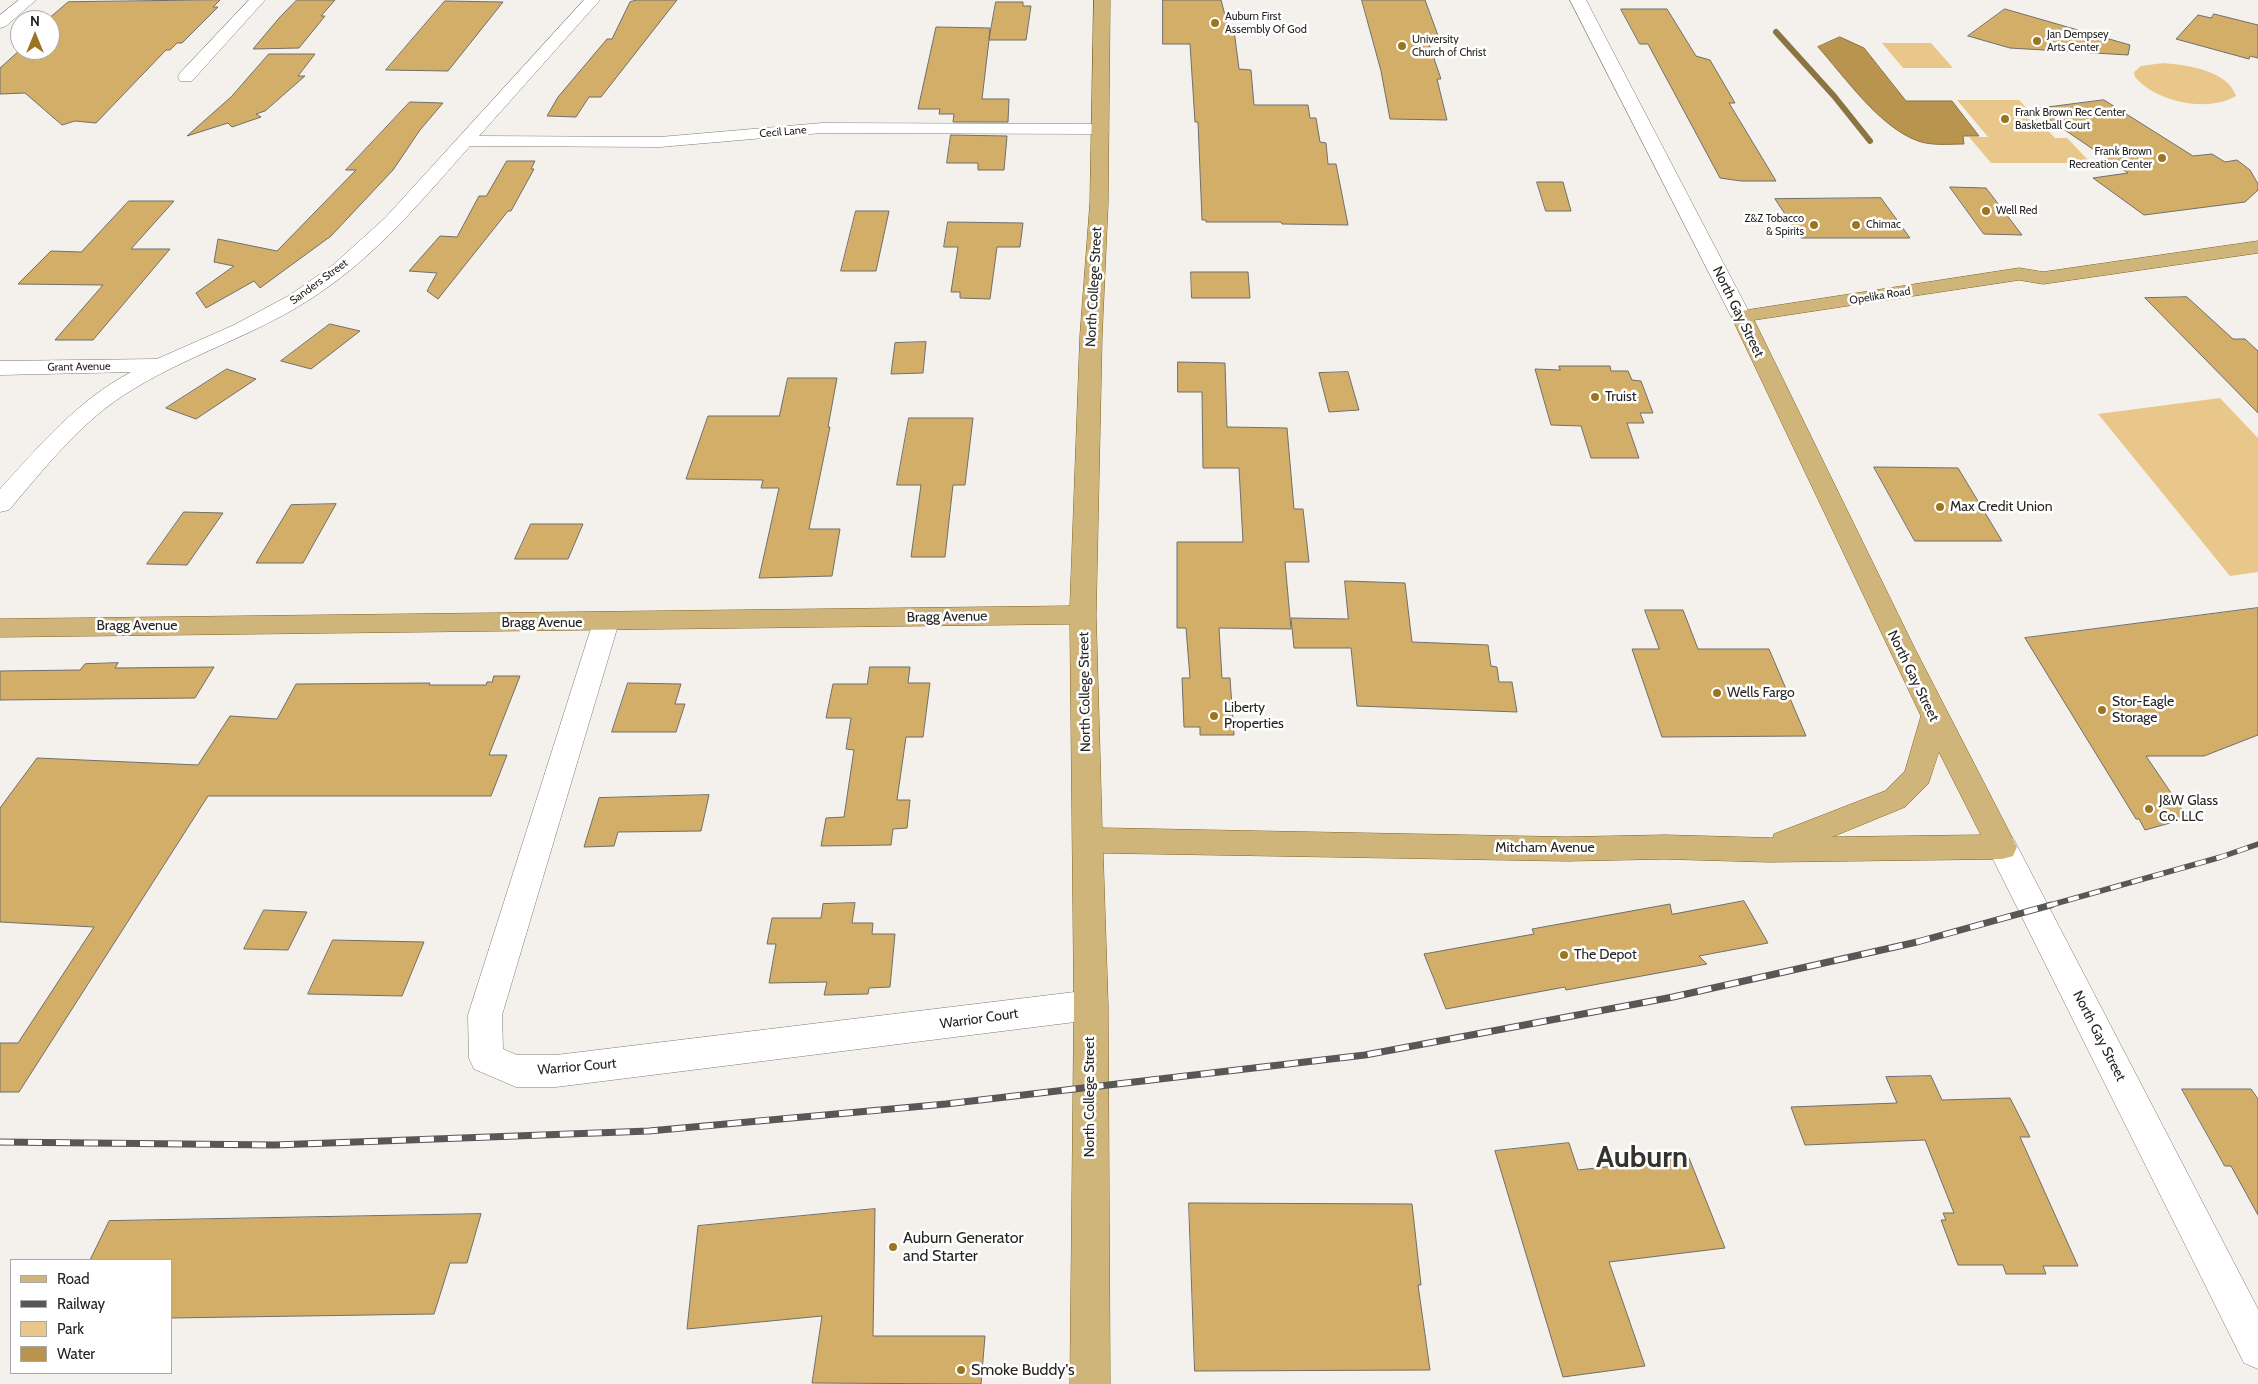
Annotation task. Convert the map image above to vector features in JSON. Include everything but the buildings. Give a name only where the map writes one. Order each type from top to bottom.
[{"type":"main road","name":"North College Street","points":[[1090,1384],[1091,1005],[1083,615],[1091,336],[1099,204],[1102,0]]},
{"type":"main road","name":"Opelika Road","points":[[2019,274],[2026,265],[2258,230]]},
{"type":"main road","name":"Opelika Road","points":[[1741,316],[2019,274],[2043,278],[2258,247]]},
{"type":"main road","name":"North Gay Street","points":[[1741,316],[1824,495],[1934,718],[2002,847]]},
{"type":"main road","name":"Bragg Avenue","points":[[0,628],[1083,615]]},
{"type":"main road","points":[[1769,850],[1895,799],[1918,776],[1934,718]]},
{"type":"main road","name":"Mitcham Avenue","points":[[1088,840],[1532,849],[1665,847],[1769,850],[2002,847]]},
{"type":"street","points":[[0,23],[28,0]]},
{"type":"street","points":[[186,77],[257,0]]},
{"type":"street","name":"Sanders Street","points":[[0,504],[74,423],[115,390],[157,365],[282,309],[368,247],[592,0]]},
{"type":"street","name":"North Gay Street","points":[[1580,1],[1741,316]]},
{"type":"street","name":"Cecil Lane","points":[[466,141],[660,142],[822,128],[1100,129]]},
{"type":"street","name":"Grant Avenue","points":[[0,368],[157,365]]},
{"type":"street","name":"Warrior Court","points":[[606,622],[485,1015],[486,1058],[516,1071],[556,1071],[1091,1005]]},
{"type":"street","name":"North Gay Street","points":[[2002,847],[2258,1348]]},
{"type":"green space","points":[[1882,43],[1931,43],[1953,68],[1903,68]]},
{"type":"green space","points":[[2163,63],[2205,70],[2224,80],[2232,87],[2236,96],[2211,104],[2182,102],[2156,93],[2144,86],[2135,77],[2134,72],[2141,66]]},
{"type":"green space","name":"Frank Brown Rec Center Basketball Court","points":[[1957,100],[2019,100],[2055,138],[2067,138],[2091,163],[1991,163],[1969,137],[1988,137]]},
{"type":"green space","points":[[2220,398],[2258,438],[2258,572],[2230,576],[2098,414]]},
{"type":"water","points":[[1840,37],[1864,48],[1906,101],[1952,101],[1979,136],[1963,136],[1964,144],[1929,144],[1918,141],[1890,125],[1864,100],[1818,47]]},
{"type":"waterway","points":[[1776,32],[1834,96],[1870,141]]},
{"type":"railway","points":[[2047,906],[2221,857],[2258,844]]},
{"type":"railway","points":[[0,1142],[275,1145],[649,1131],[946,1104],[1365,1055],[1673,997],[1917,942],[2051,905]]},
{"type":"place","name":"Auburn First Assembly Of God","points":[[1215,23]]},
{"type":"place","name":"Jan Dempsey Arts Center","points":[[2037,41]]},
{"type":"place","name":"University Church of Christ","points":[[1402,46]]},
{"type":"place","name":"Frank Brown Rec Center Basketball Court","points":[[2005,119]]},
{"type":"place","name":"Frank Brown Recreation Center","points":[[2162,158]]},
{"type":"place","name":"Well Red","points":[[1986,211]]},
{"type":"place","name":"Z&Z Tobacco & Spirits","points":[[1814,225]]},
{"type":"place","name":"Chimac","points":[[1856,225]]},
{"type":"place","name":"Truist","points":[[1595,397]]},
{"type":"place","name":"Max Credit Union","points":[[1940,507]]},
{"type":"place","name":"Wells Fargo","points":[[1717,693]]},
{"type":"place","name":"Stor-Eagle Storage","points":[[2102,710]]},
{"type":"place","name":"Liberty Properties","points":[[1214,716]]},
{"type":"place","name":"J&W Glass Co. LLC","points":[[2149,809]]},
{"type":"place","name":"The Depot","points":[[1564,955]]},
{"type":"place","name":"Auburn Generator and Starter","points":[[893,1247]]},
{"type":"place","name":"Smoke Buddy's","points":[[961,1370]]},
{"type":"district","name":"Auburn","points":[[1642,1158]]}]
